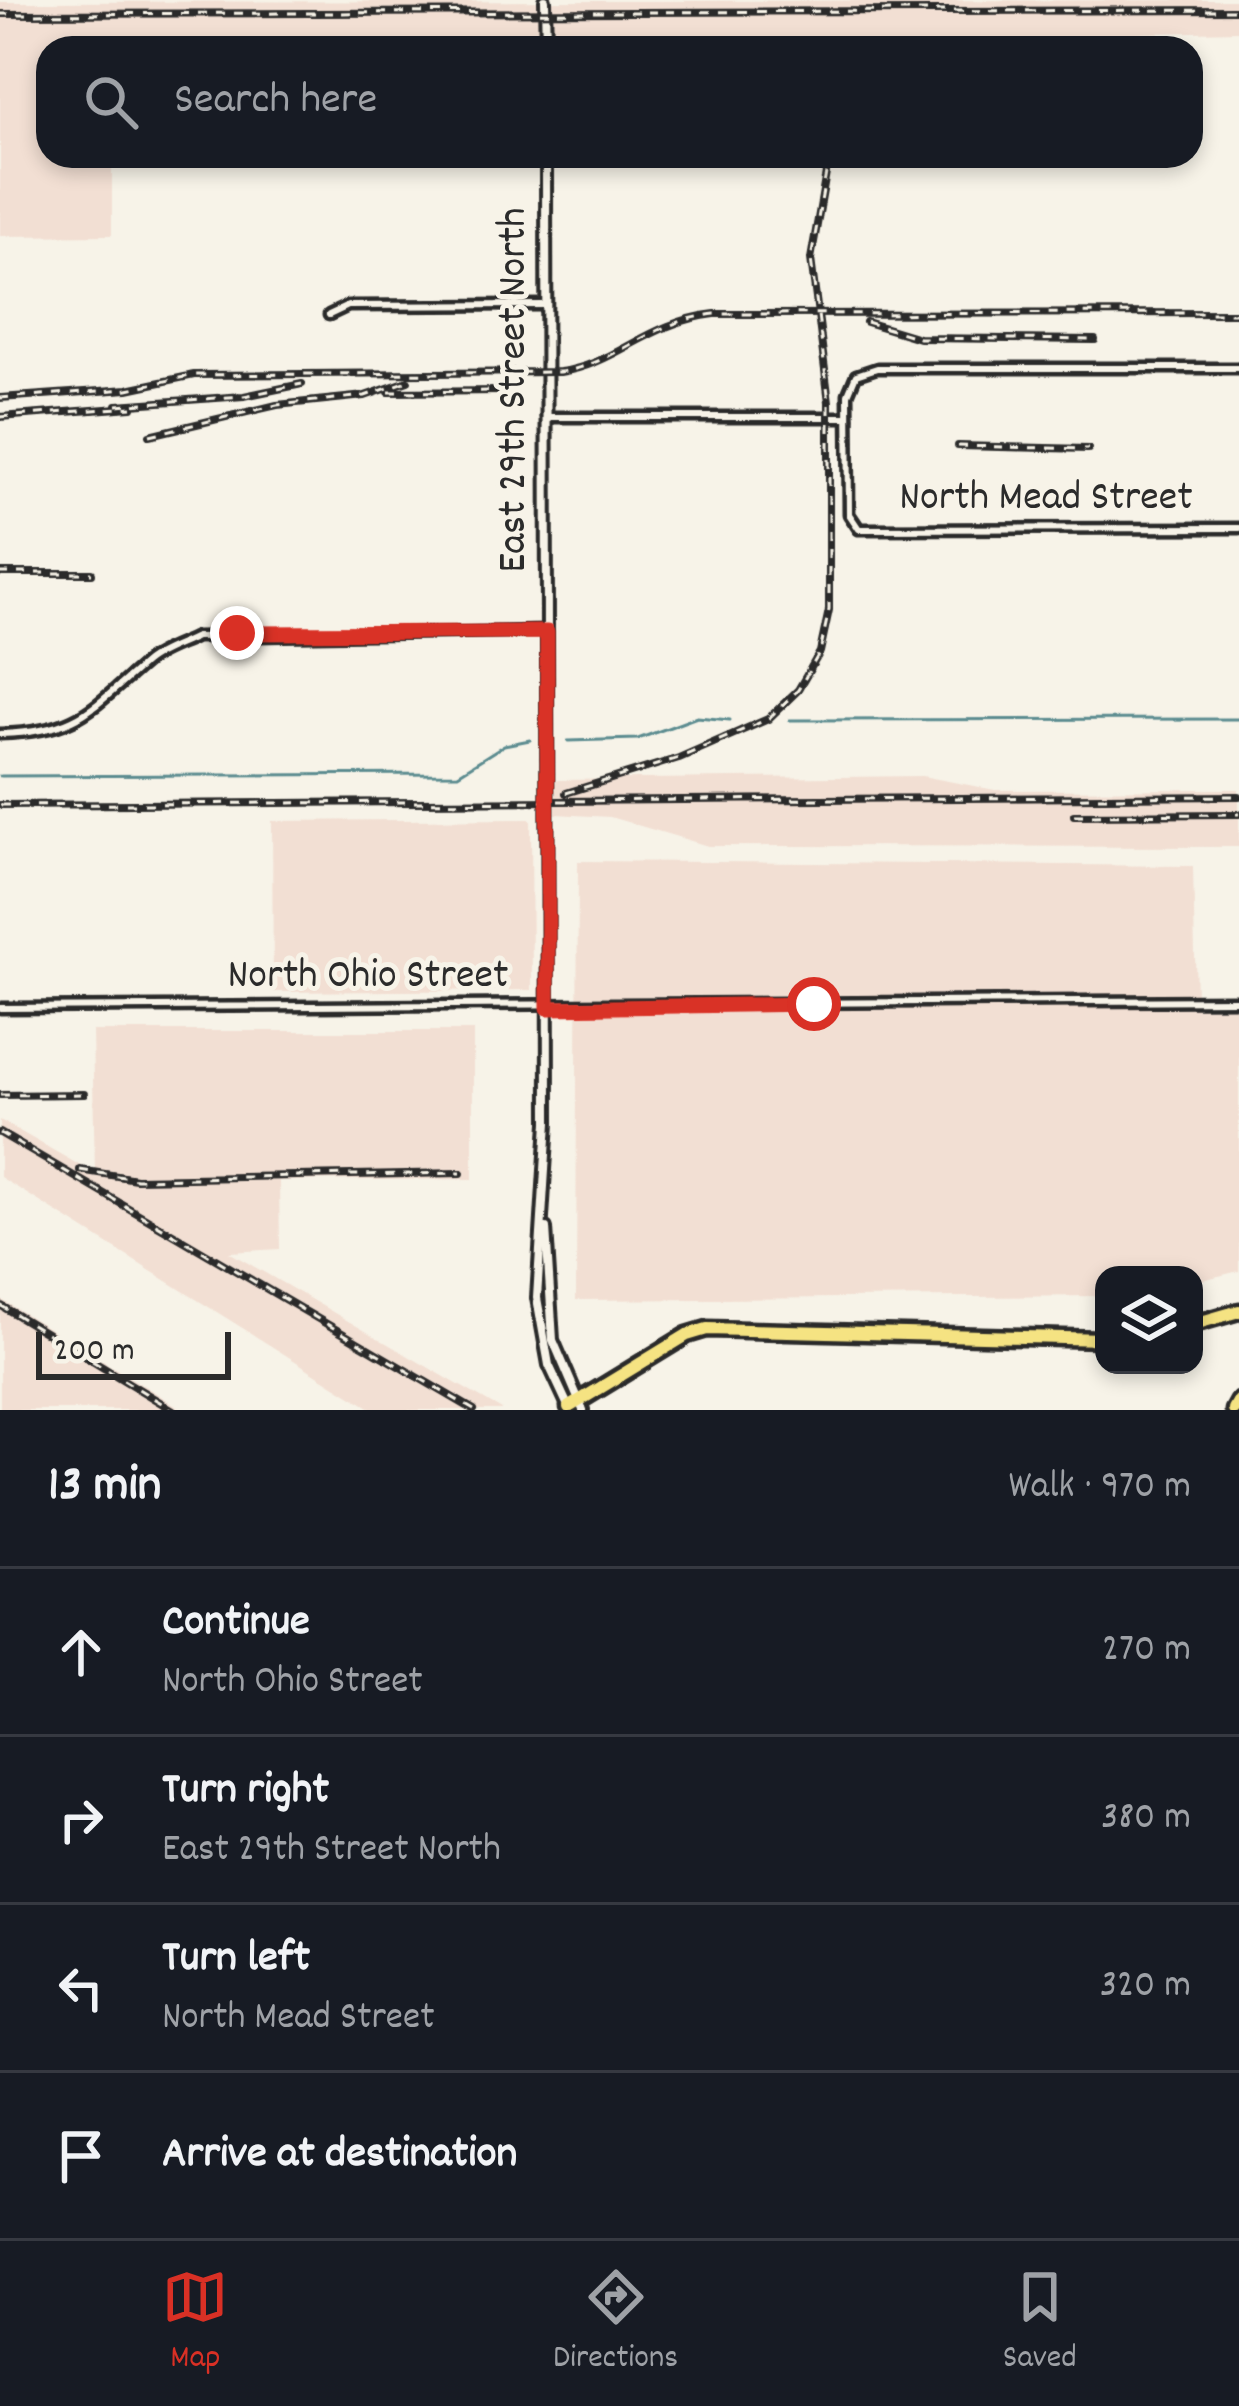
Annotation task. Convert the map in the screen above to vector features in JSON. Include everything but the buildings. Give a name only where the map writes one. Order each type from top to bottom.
[{"type":"highway","points":[[1203,1321],[1239,1311]]},
{"type":"highway","points":[[575,1407],[687,1335],[707,1329],[1095,1340]]},
{"type":"highway","points":[[1234,1410],[1239,1401]]},
{"type":"street","points":[[545,0],[546,36]]},
{"type":"street","name":"East 29th Street North","points":[[546,168],[546,1227],[553,1340],[575,1407]]},
{"type":"street","points":[[329,315],[348,306],[546,304]]},
{"type":"street","points":[[546,417],[848,417],[856,375],[877,368],[1239,368]]},
{"type":"street","name":"North Mead Street","points":[[848,417],[849,514],[855,525],[892,531],[1239,528]]},
{"type":"street","points":[[0,734],[41,733],[78,722],[115,695],[148,660],[196,637],[547,632]]},
{"type":"street","name":"North Ohio Street","points":[[0,1008],[1239,1000]]},
{"type":"shaded area","points":[[1239,0],[1239,31],[1128,36],[36,36],[36,168],[112,168],[112,235],[0,236],[0,2]]},
{"type":"shaded area","points":[[922,776],[995,790],[1239,789],[1239,847],[708,846],[610,817],[555,814],[556,780]]},
{"type":"shaded area","points":[[531,819],[532,990],[273,992],[272,821]]},
{"type":"shaded area","points":[[578,861],[1193,866],[1196,999],[1239,1000],[1239,1271],[1203,1280],[1203,1266],[1095,1266],[1095,1296],[576,1300]]},
{"type":"shaded area","points":[[92,1031],[473,1031],[473,1179],[279,1181],[280,1249],[229,1252],[502,1410],[374,1410],[0,1177],[0,1120],[95,1174]]},
{"type":"shaded area","points":[[0,1299],[184,1410],[0,1410]]},
{"type":"waterway","points":[[568,741],[638,739],[697,717],[730,720]]},
{"type":"waterway","points":[[790,720],[1239,719]]},
{"type":"waterway","points":[[0,776],[458,774],[504,745],[530,740]]},
{"type":"railway","points":[[0,14],[1239,10]]},
{"type":"railway","points":[[566,793],[679,758],[768,719],[798,690],[820,652],[829,610],[829,402],[811,259],[827,168]]},
{"type":"railway","points":[[0,398],[128,389],[194,375],[560,372],[599,361],[670,325],[715,314],[1239,313]]},
{"type":"railway","points":[[866,322],[919,338],[1095,340]]},
{"type":"railway","points":[[150,435],[277,405],[365,396],[408,381]]},
{"type":"railway","points":[[117,405],[244,396],[302,384]]},
{"type":"railway","points":[[389,392],[502,391]]},
{"type":"railway","points":[[0,417],[132,407]]},
{"type":"railway","points":[[958,446],[1088,449]]},
{"type":"railway","points":[[0,573],[92,573]]},
{"type":"railway","points":[[0,805],[1239,796]]},
{"type":"railway","points":[[1074,815],[1239,814]]},
{"type":"railway","points":[[0,1095],[84,1094]]},
{"type":"railway","points":[[0,1133],[474,1410]]},
{"type":"railway","points":[[80,1170],[136,1179],[461,1173]]},
{"type":"railway","points":[[0,1305],[173,1410]]},
{"type":"route","points":[[237,633],[547,632],[548,1008],[814,1004]]}]
